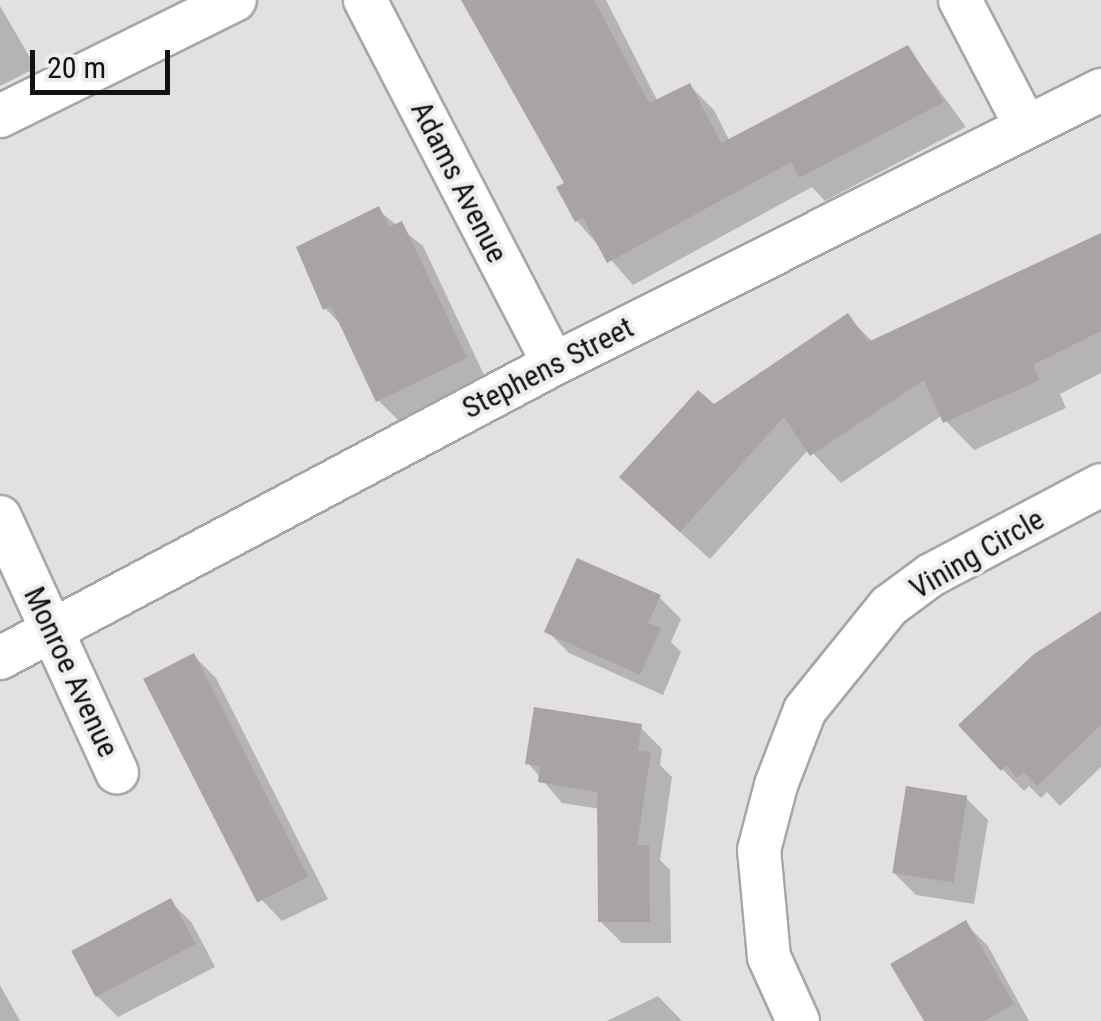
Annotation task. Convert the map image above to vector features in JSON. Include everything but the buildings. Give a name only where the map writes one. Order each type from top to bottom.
[{"type":"street","points":[[0,116],[235,0]]},
{"type":"street","name":"Adams Avenue","points":[[365,0],[554,364]]},
{"type":"street","points":[[960,0],[1026,127]]},
{"type":"street","name":"Stephens Street","points":[[0,658],[554,364],[1101,90]]},
{"type":"street","name":"Vining Circle","points":[[798,1021],[769,957],[760,850],[776,784],[806,710],[888,606],[931,575],[1101,485]]},
{"type":"street","name":"Monroe Avenue","points":[[0,517],[117,772]]}]
